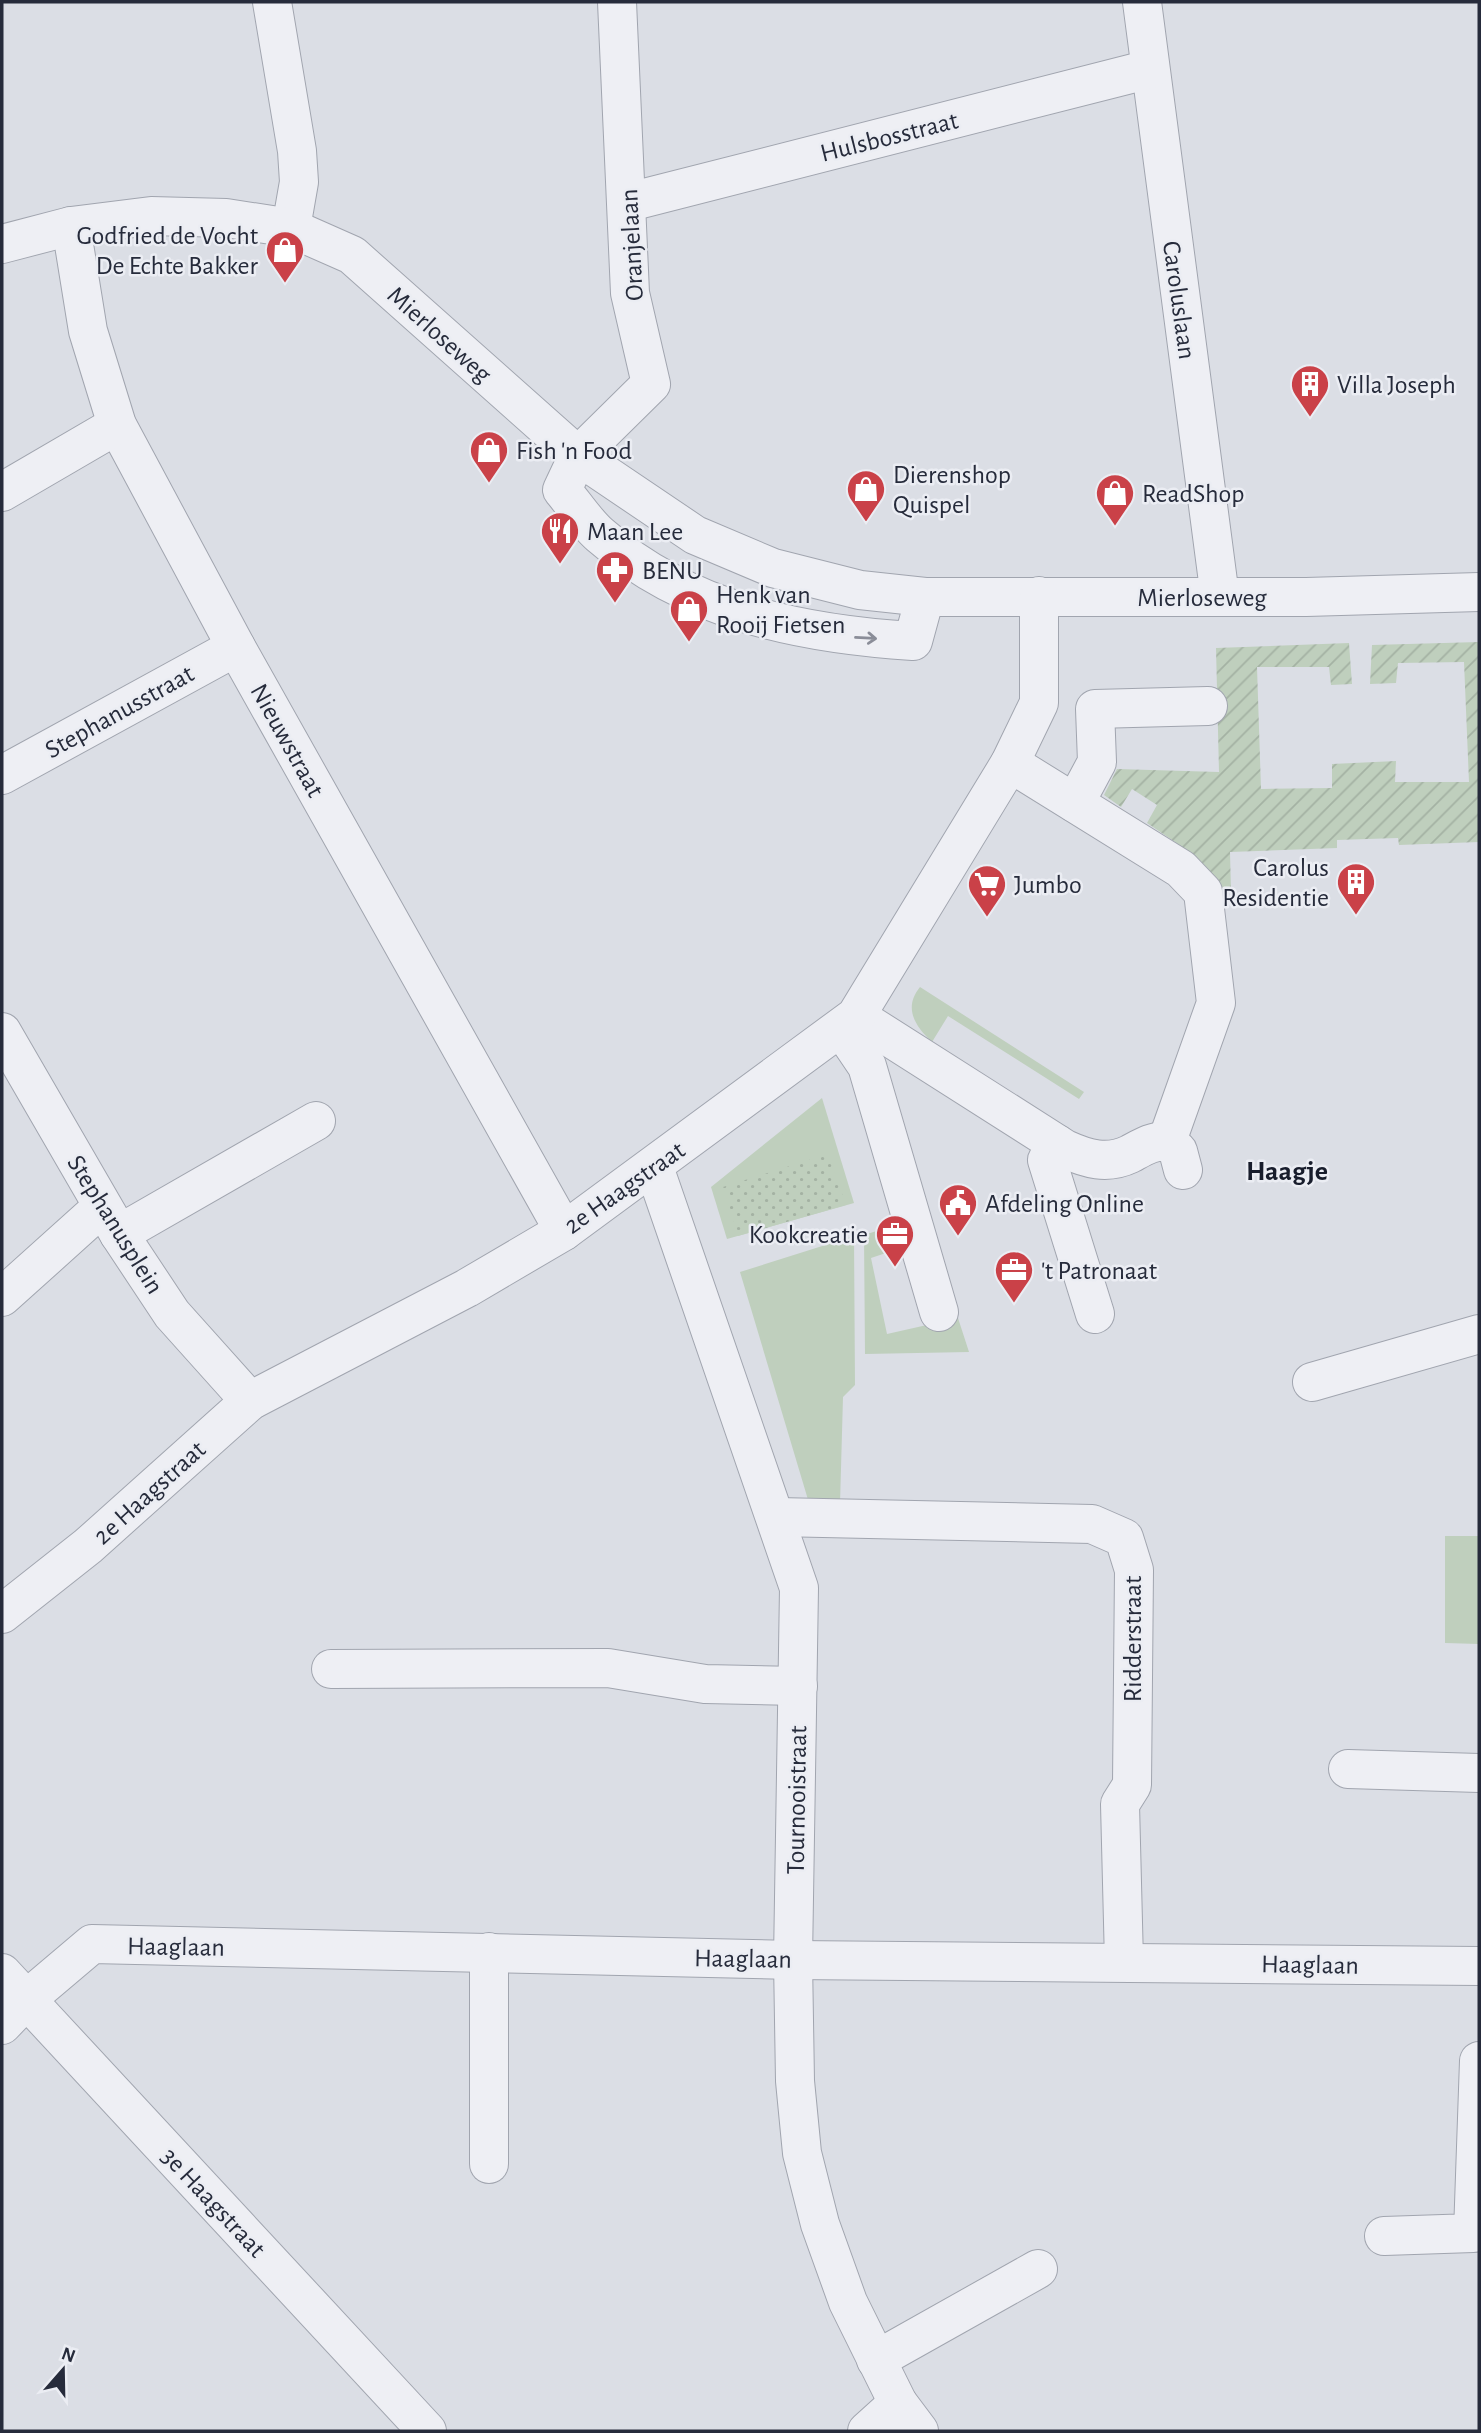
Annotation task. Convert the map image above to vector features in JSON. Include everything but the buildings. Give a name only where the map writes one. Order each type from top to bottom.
[{"type":"street","points":[[272,2],[297,151],[299,182],[291,228]]},
{"type":"street","name":"Oranjelaan","points":[[578,456],[651,384],[631,293],[629,202],[617,2]]},
{"type":"street","name":"Caroluslaan","points":[[1142,2],[1220,597]]},
{"type":"street","name":"Hulsbosstraat","points":[[629,202],[1150,69]]},
{"type":"street","name":"Mierloseweg","points":[[2,244],[71,226],[151,216],[226,218],[291,228],[352,255],[578,456],[695,535],[773,568],[860,590],[925,597],[1220,597],[1479,592]]},
{"type":"street","name":"Nieuwstraat","points":[[71,226],[88,331],[117,425],[236,647],[564,1231]]},
{"type":"street","points":[[2,492],[117,425]]},
{"type":"street","points":[[578,456],[562,490],[599,534],[670,584],[732,611],[855,638],[914,641],[925,597]]},
{"type":"street","name":"2e Haagstraat","points":[[2,1614],[88,1546],[250,1401],[467,1288],[564,1231],[849,1022],[1010,763],[1039,703],[1039,596]]},
{"type":"street","name":"Stephanusstraat","points":[[2,775],[236,647]]},
{"type":"street","points":[[1075,803],[1097,762],[1095,709],[1208,706]]},
{"type":"street","points":[[849,1022],[1057,1144],[1088,1159],[1101,1161],[1127,1155],[1151,1143],[1175,1155],[1216,1003],[1203,892],[1181,869],[1010,763]]},
{"type":"street","points":[[849,1022],[867,1066],[939,1312]]},
{"type":"street","name":"Stephanusplein","points":[[2,1032],[111,1220],[172,1314],[250,1401]]},
{"type":"street","points":[[2,1297],[111,1220],[316,1121]]},
{"type":"street","points":[[1057,1144],[1047,1160],[1095,1314]]},
{"type":"street","name":"Tournooistraat","points":[[654,1167],[777,1517],[799,1588],[793,1960],[795,2081],[802,2153],[820,2224],[848,2302],[876,2360],[909,2417]]},
{"type":"street","points":[[1312,1381],[1479,1334]]},
{"type":"street","name":"Ridderstraat","points":[[777,1517],[1092,1524],[1124,1538],[1134,1570],[1132,1785],[1120,1804],[1124,1962]]},
{"type":"street","points":[[331,1670],[608,1668],[705,1684],[798,1686]]},
{"type":"street","points":[[1348,1769],[1479,1773]]},
{"type":"street","name":"Haaglaan","points":[[10,1999],[93,1944],[793,1960],[1479,1966]]},
{"type":"street","points":[[489,1952],[489,2164]]},
{"type":"street","name":"3e Haagstraat","points":[[10,1999],[427,2431]]},
{"type":"street","points":[[1384,2236],[1473,2234],[1479,2061]]},
{"type":"street","points":[[876,2360],[1038,2269]]},
{"type":"street","points":[[867,2431],[909,2417]]},
{"type":"green space","points":[[1479,642],[1479,842],[1399,845],[1398,838],[1337,840],[1337,848],[1230,852],[1231,891],[1208,892],[1175,842],[1147,823],[1157,805],[1132,789],[1121,807],[1104,795],[1117,769],[1219,772],[1216,648],[1349,643],[1352,684],[1331,685],[1329,667],[1257,667],[1261,789],[1332,788],[1332,764],[1396,761],[1395,782],[1469,782],[1464,662],[1398,663],[1396,683],[1370,684],[1372,645]]},
{"type":"green space","points":[[920,987],[1084,1092],[1079,1099],[948,1016],[932,1042],[913,1016],[912,1002]]},
{"type":"green space","points":[[822,1098],[854,1203],[727,1239],[711,1187]]},
{"type":"green space","points":[[828,1154],[846,1205],[738,1236],[723,1187]]},
{"type":"green space","points":[[895,1225],[901,1248],[871,1258],[887,1334],[958,1318],[969,1352],[865,1354],[864,1235]]},
{"type":"green space","points":[[854,1236],[855,1385],[843,1397],[840,1504],[809,1503],[740,1272]]},
{"type":"green space","points":[[1445,1536],[1479,1536],[1479,1644],[1445,1643]]},
{"type":"place","name":"Godfried de Vocht De Echte Bakker","points":[[285,284]]},
{"type":"place","name":"Villa Joseph","points":[[1310,418]]},
{"type":"place","name":"Fish 'n Food","points":[[489,484]]},
{"type":"place","name":"Dierenshop Quispel","points":[[866,523]]},
{"type":"place","name":"ReadShop","points":[[1115,527]]},
{"type":"place","name":"Maan Lee","points":[[560,565]]},
{"type":"place","name":"BENU","points":[[615,604]]},
{"type":"place","name":"Henk van Rooij Fietsen","points":[[689,643]]},
{"type":"place","name":"Carolus Residentie","points":[[1356,916]]},
{"type":"place","name":"Jumbo","points":[[987,918]]},
{"type":"place","name":"Afdeling Online","points":[[958,1237]]},
{"type":"place","name":"Kookcreatie","points":[[895,1268]]},
{"type":"place","name":"'t Patronaat","points":[[1014,1304]]},
{"type":"district","name":"Haagje","points":[[1287,1170]]}]
